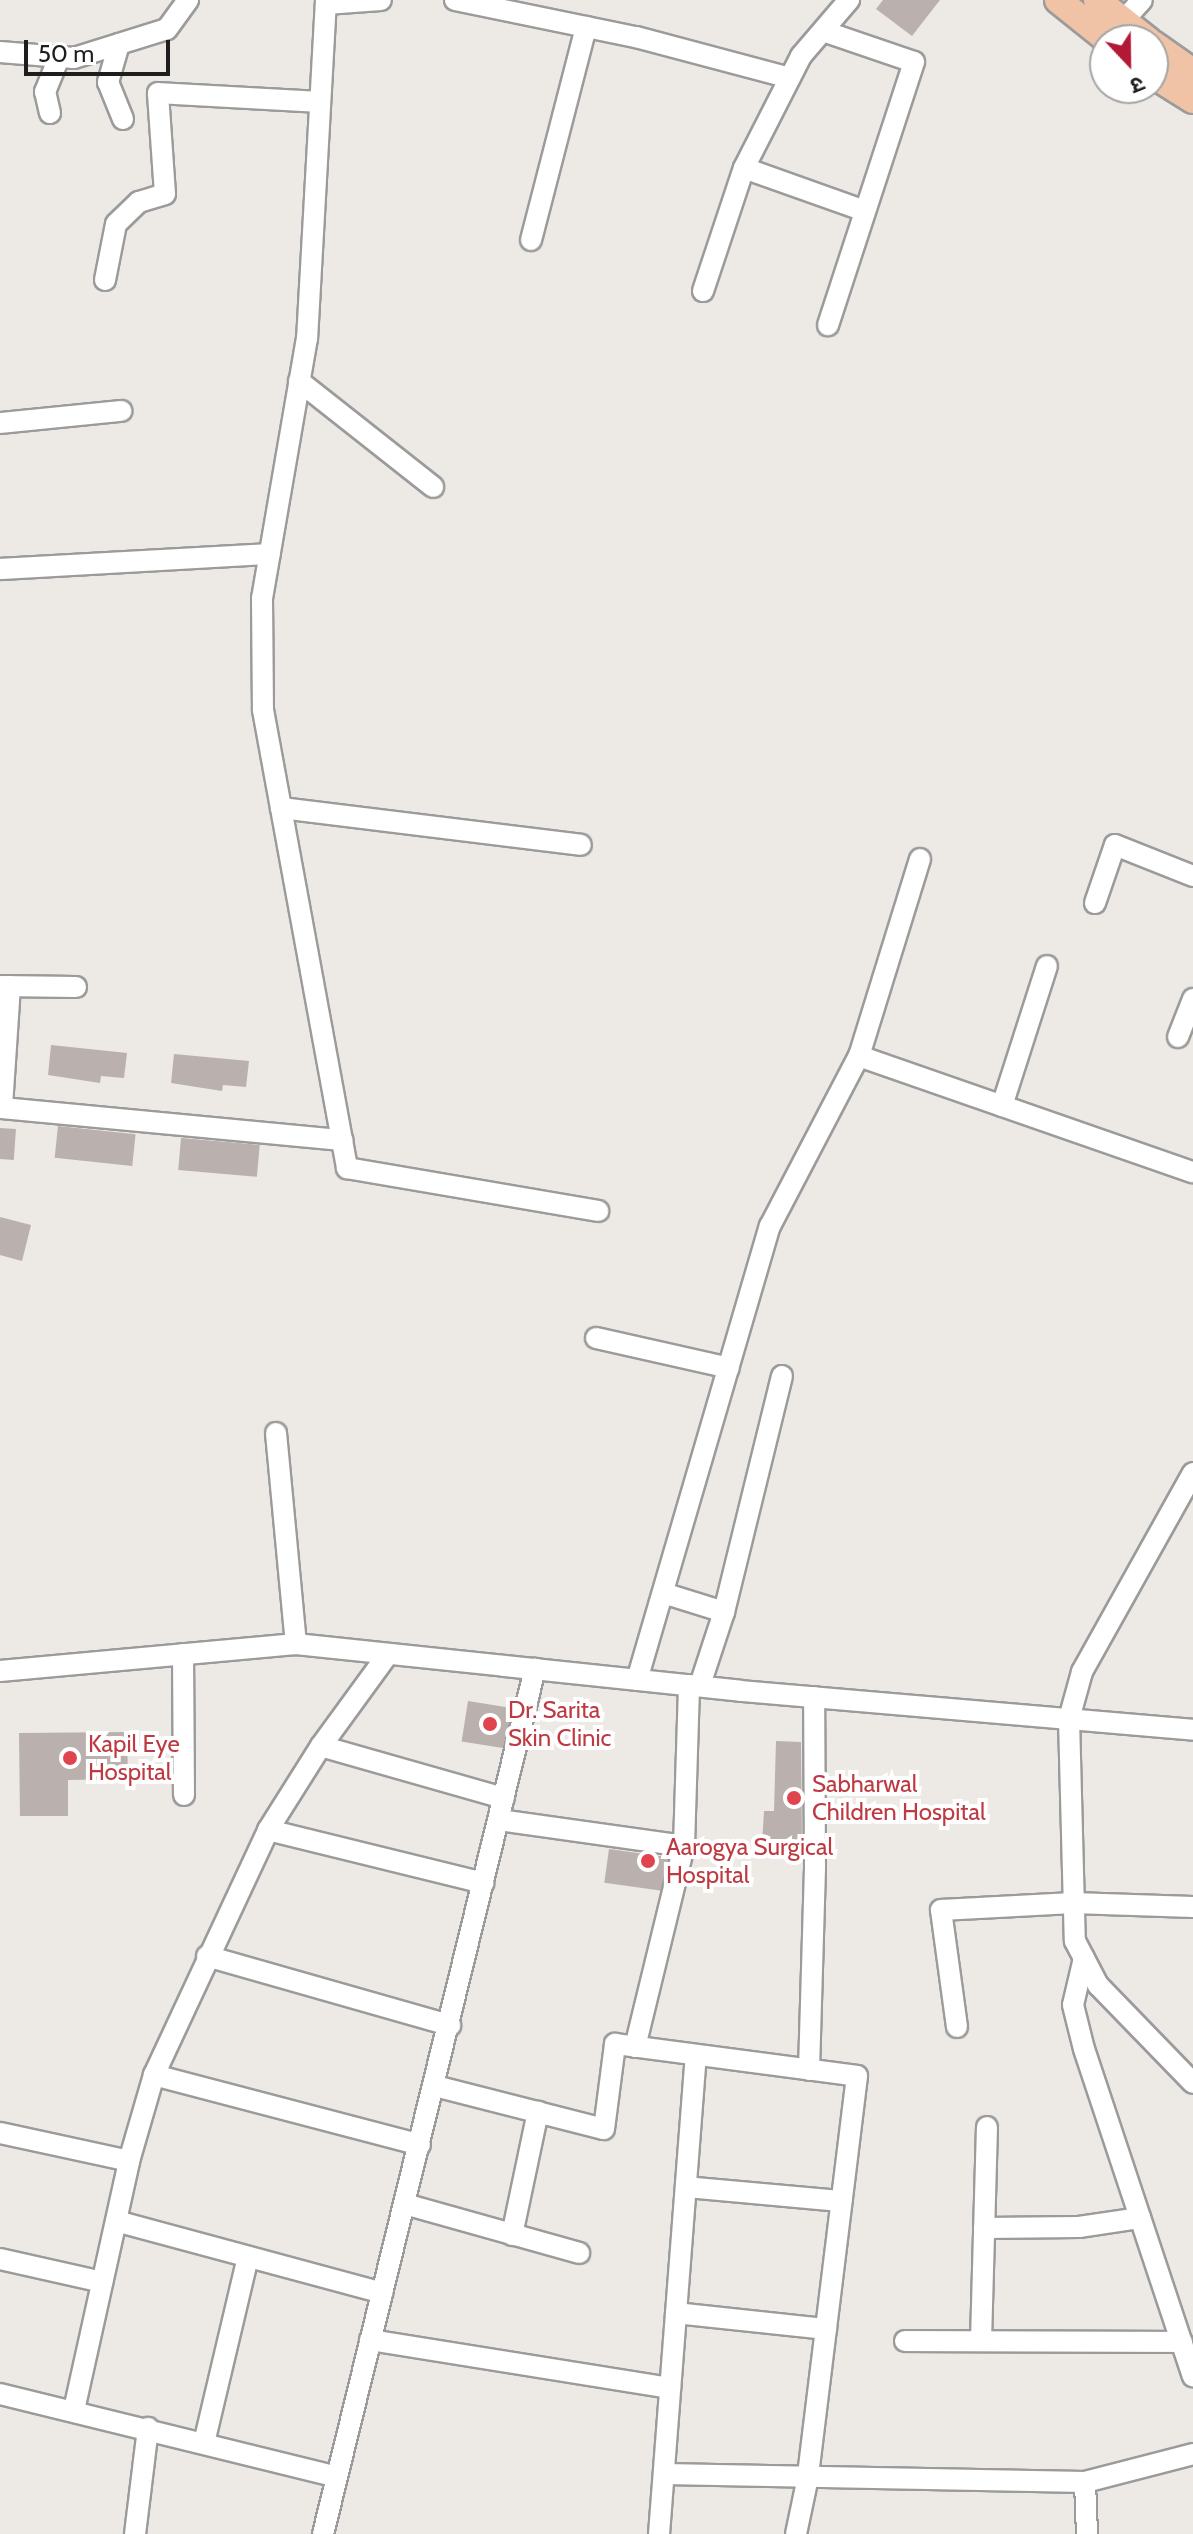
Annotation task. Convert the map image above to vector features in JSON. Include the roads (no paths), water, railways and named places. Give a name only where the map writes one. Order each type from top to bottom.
[{"type":"main road","points":[[1097,0],[1112,24]]},
{"type":"main road","points":[[1066,2],[1104,24]]},
{"type":"main road","points":[[1169,55],[1193,72]]},
{"type":"main road","points":[[1169,85],[1193,100]]},
{"type":"street","points":[[0,52],[74,58],[167,29],[188,0]]},
{"type":"street","points":[[381,0],[326,2],[307,338],[262,598],[263,710],[347,1168],[598,1211]]},
{"type":"street","points":[[455,0],[586,27],[790,78]]},
{"type":"street","points":[[703,291],[744,168],[801,56],[849,0]]},
{"type":"street","points":[[1122,24],[1142,0]]},
{"type":"street","points":[[531,240],[586,27]]},
{"type":"street","points":[[823,31],[914,62],[828,325]]},
{"type":"street","points":[[119,44],[108,82],[123,119]]},
{"type":"street","points":[[50,113],[45,92],[59,57]]},
{"type":"street","points":[[105,280],[116,224],[139,202],[165,194],[158,93],[320,102]]},
{"type":"street","points":[[744,168],[865,211]]},
{"type":"street","points":[[299,381],[433,487]]},
{"type":"street","points":[[0,423],[121,411]]},
{"type":"street","points":[[0,569],[270,554]]},
{"type":"street","points":[[281,808],[581,845]]},
{"type":"street","points":[[1095,903],[1115,845],[1193,876]]},
{"type":"street","points":[[637,1680],[770,1226],[859,1056],[920,859]]},
{"type":"street","points":[[1002,1106],[1047,966]]},
{"type":"street","points":[[76,987],[5,986],[2,1108],[343,1140]]},
{"type":"street","points":[[1178,1037],[1193,999]]},
{"type":"street","points":[[859,1056],[1193,1172]]},
{"type":"street","points":[[596,1338],[729,1368]]},
{"type":"street","points":[[635,2047],[684,1846],[695,1685],[724,1612],[782,1376]]},
{"type":"street","points":[[276,1433],[296,1644]]},
{"type":"street","points":[[1193,1473],[1082,1672],[1069,1719],[1075,1941],[1098,1985],[1193,2083]]},
{"type":"street","points":[[663,1593],[724,1612]]},
{"type":"street","points":[[0,1671],[296,1644],[814,1697],[1193,1730]]},
{"type":"street","points":[[183,1654],[184,1795]]},
{"type":"street","points":[[74,2410],[129,2161],[154,2075],[268,1830],[321,1746],[388,1654]]},
{"type":"street","points":[[323,2534],[535,1669]]},
{"type":"street","points":[[809,2070],[815,1867],[814,1697]]},
{"type":"street","points":[[321,1746],[504,1798]]},
{"type":"street","points":[[499,1820],[684,1846]]},
{"type":"street","points":[[268,1830],[484,1883]]},
{"type":"street","points":[[957,2027],[941,1910],[1073,1903],[1193,1907]]},
{"type":"street","points":[[207,1956],[450,2025]]},
{"type":"street","points":[[1084,1958],[1073,2005],[1084,2049],[1193,2376]]},
{"type":"street","points":[[435,2086],[604,2129],[615,2044],[857,2076],[808,2477],[796,2534]]},
{"type":"street","points":[[659,2534],[696,2055]]},
{"type":"street","points":[[154,2075],[420,2145]]},
{"type":"street","points":[[512,2235],[538,2112]]},
{"type":"street","points":[[981,2341],[987,2127]]},
{"type":"street","points":[[0,2133],[129,2161]]},
{"type":"street","points":[[686,2187],[841,2201]]},
{"type":"street","points":[[405,2204],[579,2253]]},
{"type":"street","points":[[984,2228],[1079,2227],[1140,2218]]},
{"type":"street","points":[[116,2221],[382,2293]]},
{"type":"street","points":[[204,2443],[248,2257]]},
{"type":"street","points":[[0,2259],[102,2282]]},
{"type":"street","points":[[676,2313],[826,2329]]},
{"type":"street","points":[[370,2340],[670,2388]]},
{"type":"street","points":[[905,2341],[1182,2342]]},
{"type":"street","points":[[0,2394],[335,2476]]},
{"type":"street","points":[[135,2534],[148,2428]]},
{"type":"street","points":[[664,2474],[1085,2482],[1193,2454]]},
{"type":"street","points":[[1085,2482],[1087,2534]]},
{"type":"place","name":"Dr. Sarita Skin Clinic","points":[[490,1724]]},
{"type":"place","name":"Kapil Eye Hospital","points":[[70,1758]]},
{"type":"place","name":"Sabharwal Children Hospital","points":[[794,1798]]},
{"type":"place","name":"Aarogya Surgical Hospital","points":[[648,1861]]}]
